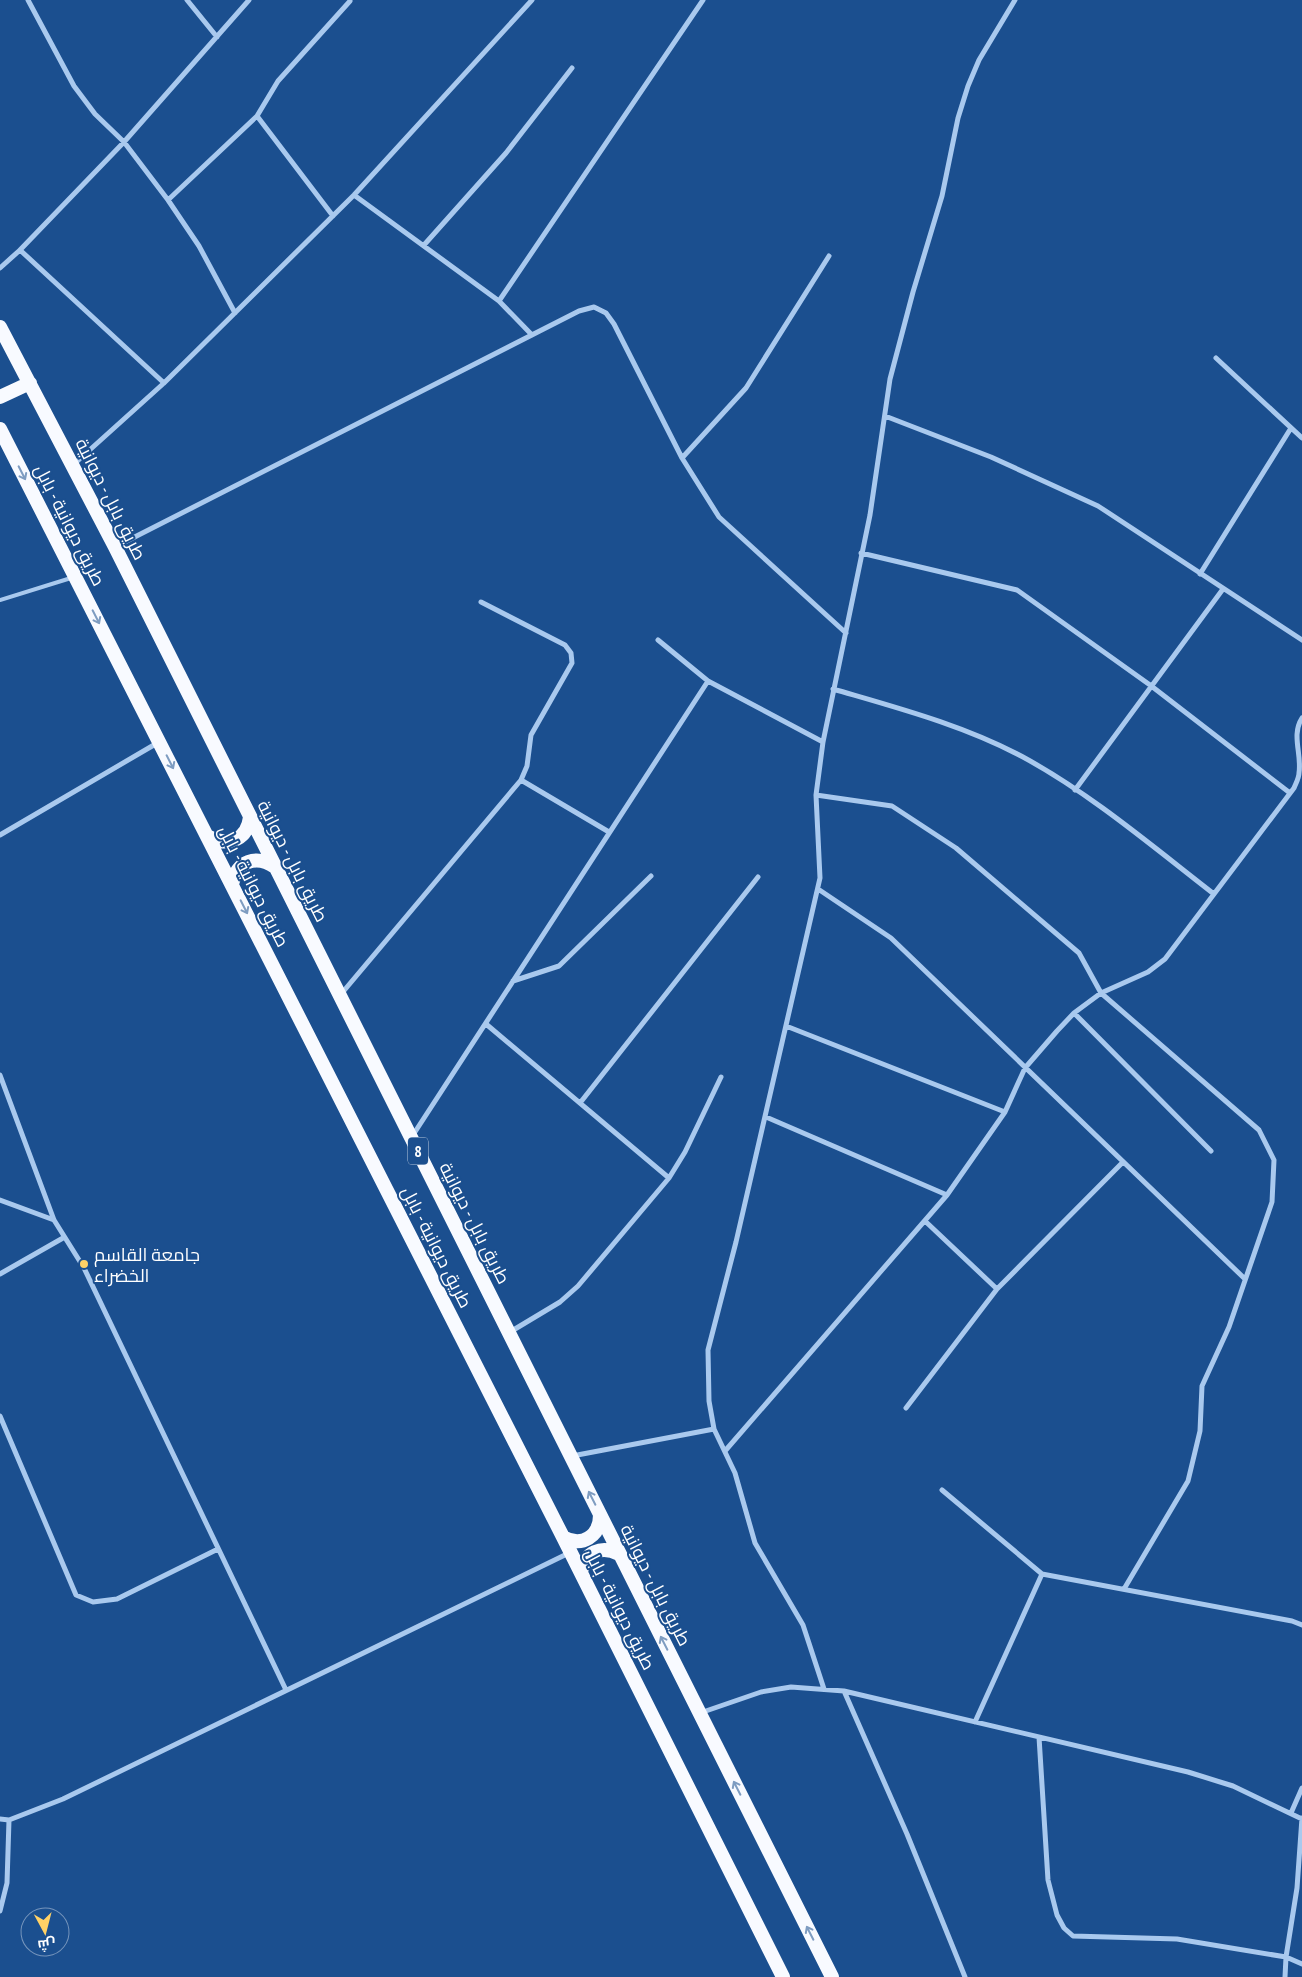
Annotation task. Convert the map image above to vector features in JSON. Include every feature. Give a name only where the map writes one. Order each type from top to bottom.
[{"type":"highway","name":"طريق بابل - ديوانية","points":[[0,327],[74,465],[832,1977]]},
{"type":"highway","points":[[0,397],[30,383]]},
{"type":"highway","name":"طريق ديوانية - بابل","points":[[0,430],[581,1572],[784,1977]]},
{"type":"highway","points":[[207,836],[216,841],[226,843],[236,840],[244,834],[250,817]]},
{"type":"highway","points":[[232,884],[234,875],[239,867],[248,861],[268,862],[275,867]]},
{"type":"highway","points":[[563,1537],[576,1542],[589,1539],[598,1528],[600,1515]]},
{"type":"highway","points":[[570,1552],[610,1534]]},
{"type":"highway","points":[[581,1572],[586,1558],[591,1553],[605,1549],[619,1554]]},
{"type":"street","points":[[28,0],[74,86],[95,114],[124,142],[168,200],[199,246],[235,313]]},
{"type":"street","points":[[188,0],[217,37]]},
{"type":"street","points":[[0,268],[20,250],[124,142],[249,0]]},
{"type":"street","points":[[74,465],[164,383],[354,196],[532,0]]},
{"type":"street","points":[[499,301],[703,0]]},
{"type":"street","points":[[824,1689],[803,1625],[755,1543],[735,1473],[714,1429],[708,1401],[708,1350],[766,1117],[818,889],[820,878],[816,795],[823,742],[870,515],[890,379],[913,292],[942,196],[958,118],[968,86],[979,60],[1015,0]]},
{"type":"street","points":[[168,200],[257,116],[278,81],[350,2]]},
{"type":"street","points":[[424,245],[506,153],[572,68]]},
{"type":"street","points":[[257,116],[333,216]]},
{"type":"street","points":[[354,196],[499,301],[532,335]]},
{"type":"street","points":[[20,250],[164,383]]},
{"type":"street","points":[[682,458],[746,388],[829,256]]},
{"type":"street","points":[[115,547],[532,335],[580,311],[594,307],[606,313],[682,458],[719,517],[846,633]]},
{"type":"street","points":[[1216,358],[1302,438]]},
{"type":"street","points":[[885,416],[991,457],[1098,506],[1302,640]]},
{"type":"street","points":[[1200,574],[1291,428]]},
{"type":"street","points":[[862,553],[1017,590],[1150,685],[1290,793]]},
{"type":"street","points":[[1075,790],[1150,685],[1223,588]]},
{"type":"street","points":[[340,996],[521,780],[527,766],[531,736],[572,663],[571,653],[565,645],[481,602]]},
{"type":"street","points":[[658,640],[708,681],[823,742]]},
{"type":"street","points":[[411,1138],[708,681]]},
{"type":"street","points":[[833,689],[932,718],[1022,757],[1100,806],[1214,894]]},
{"type":"street","points":[[725,1451],[947,1195],[1005,1112],[1025,1068],[1074,1014],[1101,993],[1126,980],[1148,972],[1164,959],[1290,793],[1301,773],[1296,736],[1302,718]]},
{"type":"street","points":[[0,835],[160,742]]},
{"type":"street","points":[[521,780],[609,832]]},
{"type":"street","points":[[816,795],[892,806],[956,848],[1079,953],[1101,993],[1259,1130],[1274,1160],[1272,1202],[1229,1326],[1202,1386],[1200,1431],[1188,1481],[1124,1589]]},
{"type":"street","points":[[513,981],[559,966],[651,876]]},
{"type":"street","points":[[580,1103],[758,877]]},
{"type":"street","points":[[818,889],[891,938],[1245,1278]]},
{"type":"street","points":[[1074,1014],[1211,1151]]},
{"type":"street","points":[[486,1024],[669,1178]]},
{"type":"street","points":[[786,1026],[1005,1112]]},
{"type":"street","points":[[0,1075],[54,1220],[63,1238],[84,1268],[286,1690]]},
{"type":"street","points":[[509,1333],[560,1302],[578,1286],[669,1178],[685,1152],[721,1077]]},
{"type":"street","points":[[766,1117],[947,1195]]},
{"type":"street","points":[[906,1408],[997,1289],[1123,1162]]},
{"type":"street","points":[[0,1200],[54,1220]]},
{"type":"street","points":[[924,1221],[997,1289]]},
{"type":"street","points":[[0,1274],[63,1238]]},
{"type":"street","points":[[0,1416],[76,1595],[93,1602],[117,1599],[218,1549]]},
{"type":"street","points":[[571,1456],[714,1429]]},
{"type":"street","points":[[942,1490],[1042,1574],[1292,1621],[1302,1625]]},
{"type":"street","points":[[0,1819],[9,1820],[62,1799],[570,1552]]},
{"type":"street","points":[[975,1722],[1042,1574]]},
{"type":"street","points":[[700,1713],[761,1692],[790,1687],[844,1691],[1188,1772],[1233,1786],[1302,1818],[1297,1888],[1286,1957],[1285,1977]]},
{"type":"street","points":[[844,1691],[907,1834],[965,1977]]},
{"type":"street","points":[[1039,1737],[1048,1880],[1057,1915],[1064,1928],[1073,1936],[1177,1939],[1286,1957],[1302,1964]]},
{"type":"street","points":[[1292,1814],[1302,1788]]},
{"type":"street","points":[[0,1910],[7,1883],[9,1820]]},
{"type":"lane","points":[[0,600],[75,576]]},
{"type":"place","name":"جامعة القاسم الخضراء","points":[[84,1264]]}]
